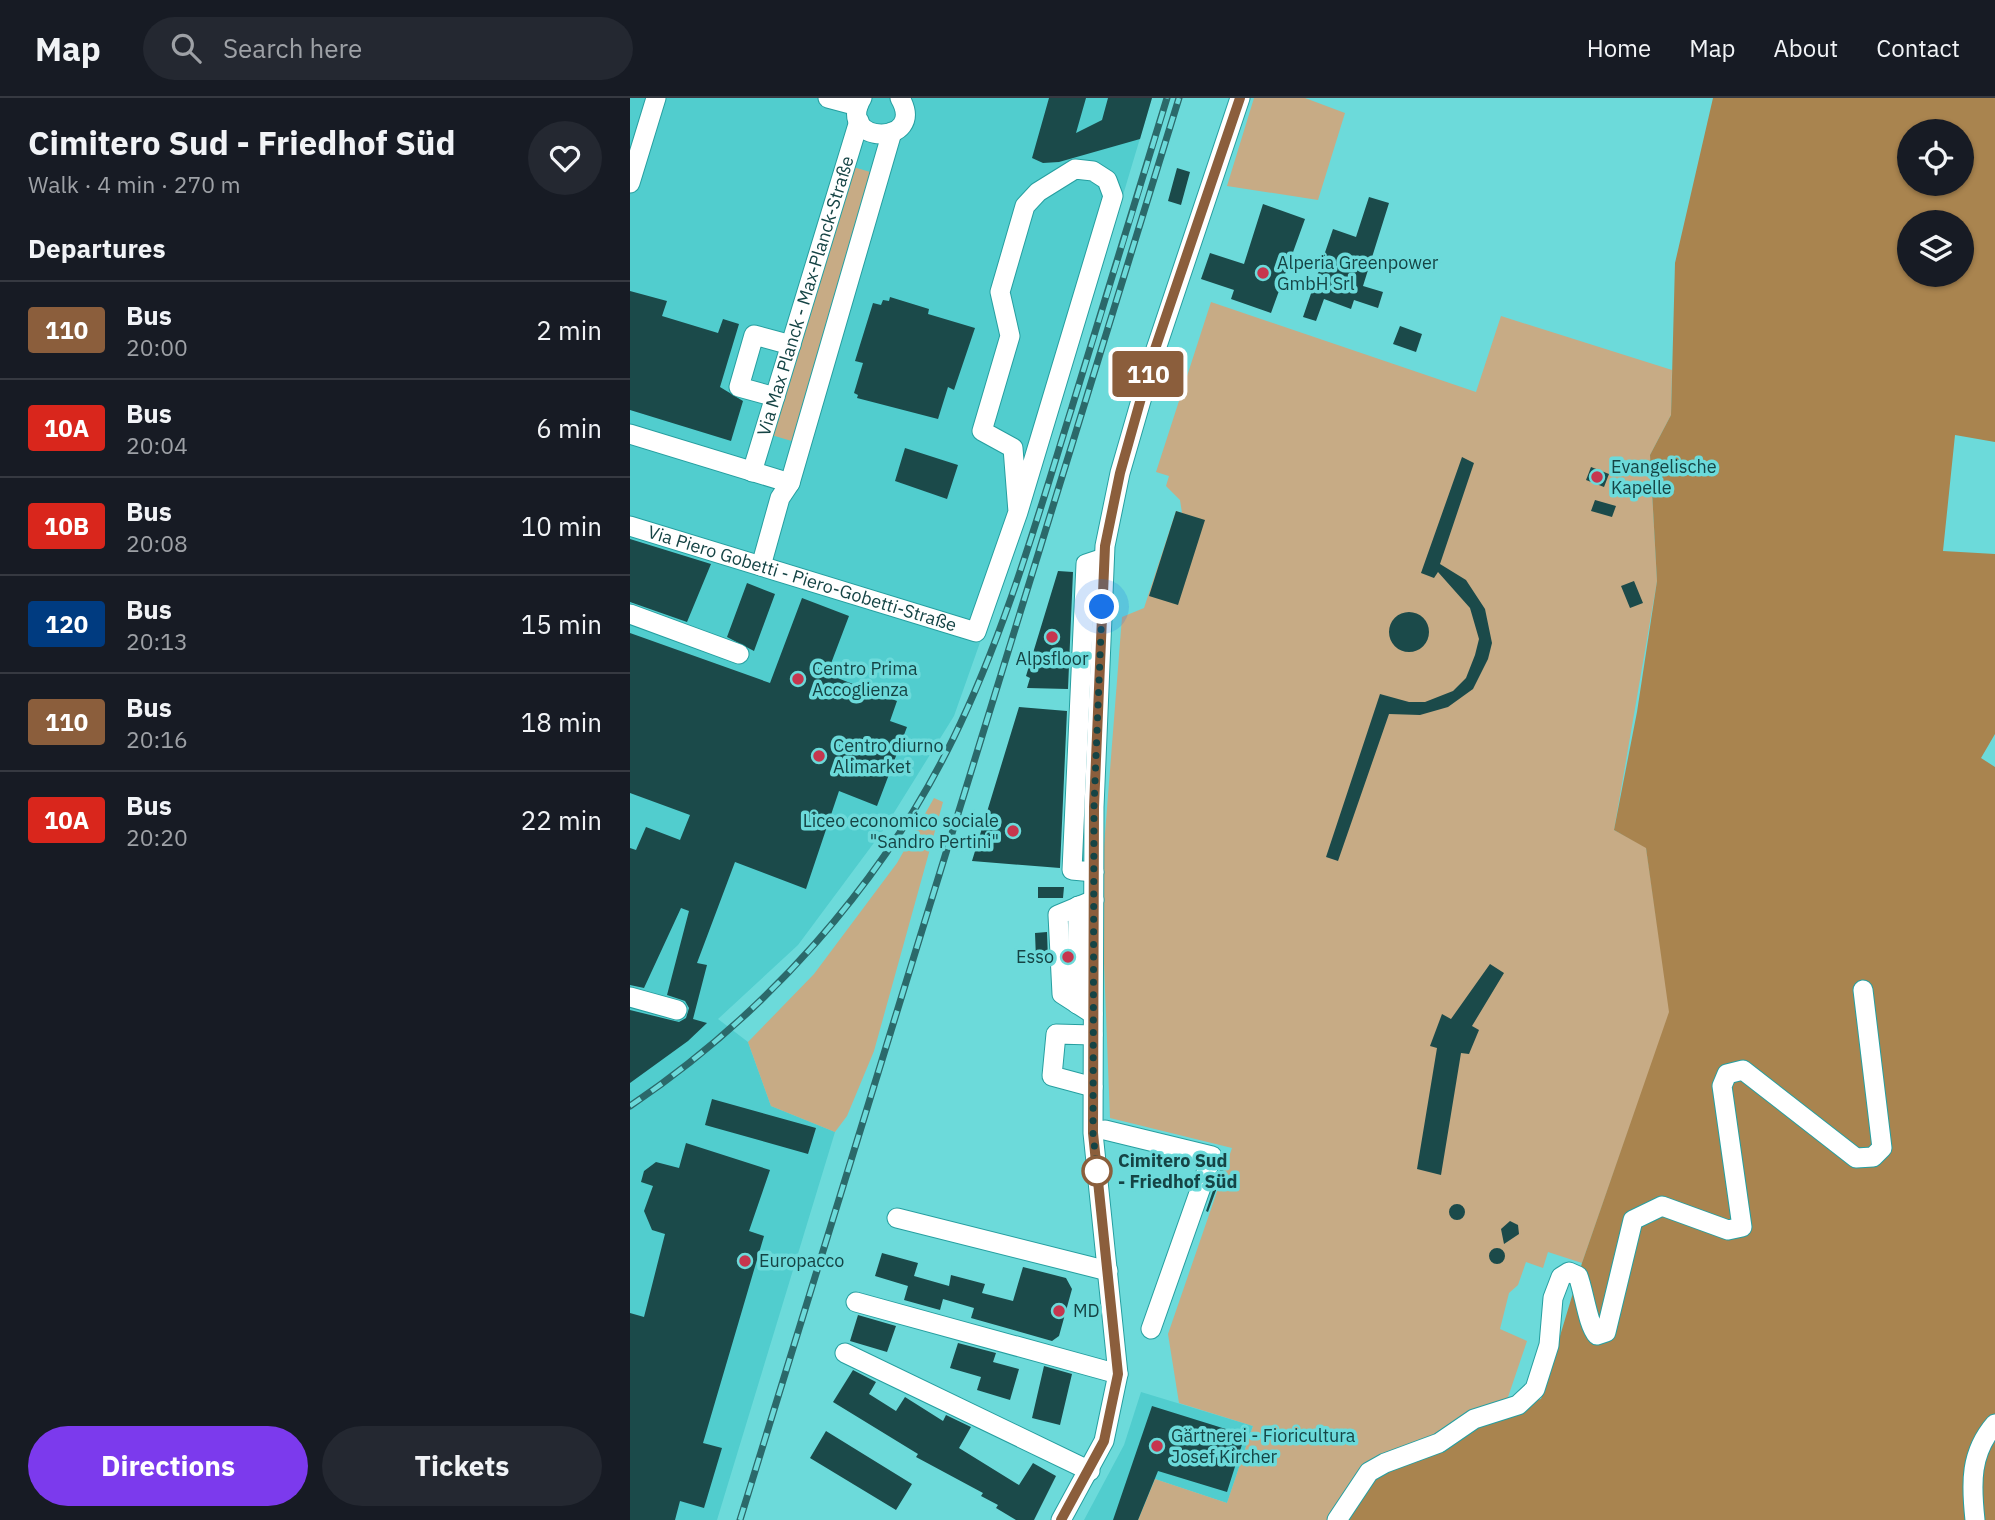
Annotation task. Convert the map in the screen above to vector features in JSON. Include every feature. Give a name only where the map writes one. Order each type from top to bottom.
[{"type":"street","points":[[630,183],[656,98]]},
{"type":"street","points":[[828,98],[861,115],[880,136],[892,132]]},
{"type":"street","points":[[1060,1520],[1090,1471],[1104,1441],[1118,1374],[1093,1133],[1093,1035],[1085,1009],[1086,903],[1094,872],[1089,704],[1104,558],[1120,473],[1154,352],[1240,98]]},
{"type":"street","name":"Via Max Planck - Max-Planck-Straße","points":[[761,566],[780,498],[790,483],[892,132],[904,119],[902,100]]},
{"type":"street","name":"Via Max Planck - Max-Planck-Straße","points":[[752,472],[861,115]]},
{"type":"street","points":[[1075,169],[1093,171],[1107,180],[1113,196],[1018,512],[1013,448],[982,431],[1010,336],[1000,292],[1025,206],[1038,192],[1075,169]]},
{"type":"street","points":[[775,397],[739,387],[754,335],[791,345]]},
{"type":"street","points":[[630,434],[790,483]]},
{"type":"street","name":"Via Piero Gobetti - Piero-Gobetti-Straße","points":[[630,526],[976,632],[1018,512]]},
{"type":"street","points":[[630,614],[739,654]]},
{"type":"street","points":[[1085,1009],[1062,994],[1058,915],[1086,903]]},
{"type":"street","points":[[1336,1520],[1369,1472],[1385,1463],[1439,1443],[1474,1419],[1518,1405],[1535,1389],[1549,1345],[1553,1298],[1561,1276],[1569,1272],[1578,1276],[1587,1300],[1591,1330],[1597,1335],[1606,1332],[1633,1220],[1662,1206],[1728,1230],[1742,1227],[1722,1086],[1727,1074],[1743,1070],[1856,1158],[1873,1157],[1882,1148],[1863,990]]},
{"type":"street","points":[[630,997],[677,1010]]},
{"type":"street","points":[[1093,1035],[1056,1034],[1052,1076],[1093,1087]]},
{"type":"street","points":[[1105,1130],[1220,1157],[1150,1329]]},
{"type":"street","points":[[897,1218],[1108,1271]]},
{"type":"street","points":[[856,1302],[1118,1374]]},
{"type":"street","points":[[845,1353],[1090,1471]]},
{"type":"street","points":[[1975,1520],[1970,1477],[1981,1440],[1995,1424]]},
{"type":"shaded area","points":[[630,98],[1152,98],[1041,470],[954,716],[882,832],[798,945],[718,1019],[748,1042],[771,1106],[835,1132],[717,1520],[630,1520]]},
{"type":"shaded area","points":[[1254,98],[1305,98],[1345,113],[1318,200],[1227,186]]},
{"type":"shaded area","points":[[1713,98],[1995,98],[1995,442],[1955,435],[1943,551],[1995,554],[1995,734],[1981,758],[1995,767],[1995,1520],[1332,1520],[1370,1462],[1505,1406],[1541,1399],[1582,1263],[1669,1012],[1646,848],[1614,830],[1637,712],[1657,581],[1650,455],[1671,415],[1675,263]]},
{"type":"shaded area","points":[[850,166],[877,174],[795,442],[768,434]]},
{"type":"shaded area","points":[[1211,302],[1476,392],[1501,316],[1672,370],[1671,415],[1650,455],[1657,581],[1614,830],[1646,847],[1670,1012],[1582,1263],[1548,1252],[1543,1268],[1526,1262],[1518,1285],[1509,1293],[1500,1329],[1527,1341],[1505,1406],[1332,1520],[1138,1520],[1155,1479],[1227,1503],[1253,1426],[1179,1403],[1168,1334],[1232,1148],[1110,1118],[1101,885],[1122,617],[1144,608],[1176,511],[1182,513],[1180,500],[1166,486],[1169,476],[1156,472]]},
{"type":"shaded area","points":[[934,798],[943,802],[874,1051],[847,1116],[835,1132],[771,1106],[748,1042],[814,974],[897,863]]},
{"type":"shaded area","points":[[1141,1392],[1253,1426],[1227,1503],[1155,1479],[1138,1520],[1084,1520],[1124,1445]]},
{"type":"building","points":[[1049,98],[1086,98],[1076,133],[1102,120],[1108,98],[1152,98],[1140,139],[1059,162],[1043,163],[1032,158]]},
{"type":"building","points":[[1177,168],[1190,172],[1181,205],[1168,201]]},
{"type":"building","points":[[1369,197],[1389,203],[1363,286],[1383,292],[1378,308],[1354,300],[1351,309],[1324,299],[1316,321],[1303,317],[1333,229],[1356,237]]},
{"type":"building","name":"Alperia Greenpower GmbH Srl","points":[[1263,204],[1305,219],[1271,313],[1231,299],[1234,290],[1201,279],[1210,253],[1244,264]]},
{"type":"building","points":[[630,291],[667,301],[662,316],[718,333],[723,319],[739,324],[720,387],[743,401],[731,441],[630,410]]},
{"type":"building","points":[[890,297],[929,309],[928,314],[975,328],[954,390],[948,387],[938,419],[857,398],[858,395],[854,393],[863,363],[855,361],[873,303],[881,305],[883,300],[889,301]]},
{"type":"building","points":[[1400,326],[1422,334],[1416,352],[1393,344]]},
{"type":"building","points":[[905,448],[958,465],[947,499],[895,481]]},
{"type":"building","points":[[1462,457],[1474,463],[1440,564],[1466,580],[1485,609],[1492,643],[1488,659],[1473,689],[1448,707],[1420,715],[1389,714],[1338,861],[1326,857],[1380,694],[1409,702],[1425,702],[1453,691],[1466,678],[1475,655],[1479,639],[1470,608],[1438,572],[1434,578],[1421,573]]},
{"type":"building","name":"Evangelische Kapelle","points":[[1591,467],[1609,474],[1604,487],[1586,480]]},
{"type":"building","points":[[1595,500],[1616,506],[1612,517],[1591,511]]},
{"type":"building","points":[[1176,511],[1205,520],[1178,605],[1149,596]]},
{"type":"building","points":[[630,539],[711,564],[687,622],[630,602]]},
{"type":"building","points":[[1058,571],[1073,572],[1068,689],[1027,688],[1030,678],[1026,676]]},
{"type":"building","points":[[1634,581],[1643,603],[1630,608],[1621,586]]},
{"type":"building","points":[[747,583],[775,594],[754,651],[727,637]]},
{"type":"building","points":[[802,598],[849,616],[827,674],[897,701],[890,721],[907,727],[877,806],[839,791],[806,889],[735,862],[697,963],[707,965],[693,1019],[707,1023],[688,1041],[630,1083],[630,1010],[679,1022],[686,1018],[689,1008],[685,1001],[667,995],[689,911],[681,908],[644,988],[630,985],[630,848],[636,850],[646,827],[680,840],[690,815],[630,793],[630,633],[770,683]]},
{"type":"building","points":[[1409,612],[1423,618],[1429,632],[1423,646],[1409,652],[1395,646],[1389,632],[1395,618]]},
{"type":"building","points":[[1019,707],[1067,711],[1060,868],[972,861]]},
{"type":"building","points":[[1038,887],[1064,887],[1063,898],[1038,898]]},
{"type":"building","points":[[1047,932],[1048,959],[1036,959],[1035,933]]},
{"type":"building","points":[[1490,964],[1504,973],[1472,1026],[1479,1030],[1469,1054],[1461,1053],[1441,1175],[1417,1169],[1437,1048],[1430,1046],[1442,1014],[1451,1019]]},
{"type":"building","points":[[712,1099],[816,1128],[808,1154],[705,1125]]},
{"type":"building","points":[[686,1143],[770,1170],[749,1231],[764,1236],[703,1443],[722,1448],[704,1508],[680,1501],[675,1520],[630,1520],[630,1313],[644,1317],[665,1234],[652,1230],[644,1211],[653,1186],[641,1182],[644,1171],[656,1162],[679,1168]]},
{"type":"building","points":[[1228,1158],[1208,1212],[1206,1211],[1222,1164]]},
{"type":"building","points":[[1454,1204],[1460,1204],[1465,1212],[1463,1218],[1454,1220],[1449,1215],[1449,1209]]},
{"type":"building","points":[[1510,1221],[1518,1225],[1519,1234],[1504,1244],[1501,1229]]},
{"type":"building","points":[[1494,1248],[1500,1248],[1505,1256],[1503,1262],[1494,1264],[1489,1259],[1489,1253]]},
{"type":"building","points":[[882,1253],[918,1263],[914,1276],[949,1286],[951,1275],[985,1284],[982,1293],[1013,1301],[1023,1267],[1066,1278],[1072,1289],[1059,1336],[1052,1341],[971,1318],[974,1308],[943,1299],[940,1310],[904,1300],[908,1286],[875,1276]]},
{"type":"building","points":[[858,1315],[896,1326],[887,1352],[850,1341]]},
{"type":"building","points":[[958,1343],[996,1353],[993,1362],[1019,1369],[1010,1400],[977,1390],[981,1377],[950,1368]]},
{"type":"building","points":[[1044,1366],[1072,1374],[1060,1425],[1032,1418]]},
{"type":"building","points":[[853,1370],[876,1382],[869,1394],[896,1411],[905,1397],[943,1421],[946,1415],[971,1427],[959,1448],[1019,1485],[1033,1463],[1056,1476],[1034,1520],[1016,1520],[996,1508],[998,1505],[981,1496],[983,1493],[916,1457],[918,1454],[833,1402]]},
{"type":"building","points":[[1152,1406],[1245,1435],[1227,1492],[1158,1471],[1138,1520],[1113,1520]]},
{"type":"building","points":[[826,1431],[912,1484],[896,1510],[810,1458]]},
{"type":"railway","points":[[630,1106],[727,1031],[815,944],[855,896],[891,845],[924,793],[953,739],[989,658],[1019,575],[1167,98]]},
{"type":"railway","points":[[740,1520],[1179,98]]},
{"type":"bus line","name":"110","points":[[1061,1520],[1104,1441],[1118,1374],[1093,1133],[1094,807],[1105,546],[1120,473],[1154,352],[1232,114],[1240,98]]},
{"type":"place","name":"Alperia Greenpower GmbH Srl","points":[[1263,273]]},
{"type":"place","name":"Evangelische Kapelle","points":[[1597,477]]},
{"type":"place","name":"Alpsfloor","points":[[1052,637]]},
{"type":"place","name":"Centro Prima Accoglienza","points":[[798,679]]},
{"type":"place","name":"Centro diurno Alimarket","points":[[819,756]]},
{"type":"place","name":"Liceo economico sociale \"Sandro Pertini\"","points":[[1013,831]]},
{"type":"place","name":"Esso","points":[[1068,957]]},
{"type":"place","name":"Cimitero Sud - Friedhof Süd","points":[[1097,1171]]},
{"type":"place","name":"Europacco","points":[[745,1261]]},
{"type":"place","name":"MD","points":[[1059,1311]]},
{"type":"place","name":"Gärtnerei - Fioricultura Josef Kircher","points":[[1157,1446]]},
{"type":"route","points":[[1097,1171],[1093,1133],[1094,807],[1102,607]]}]
